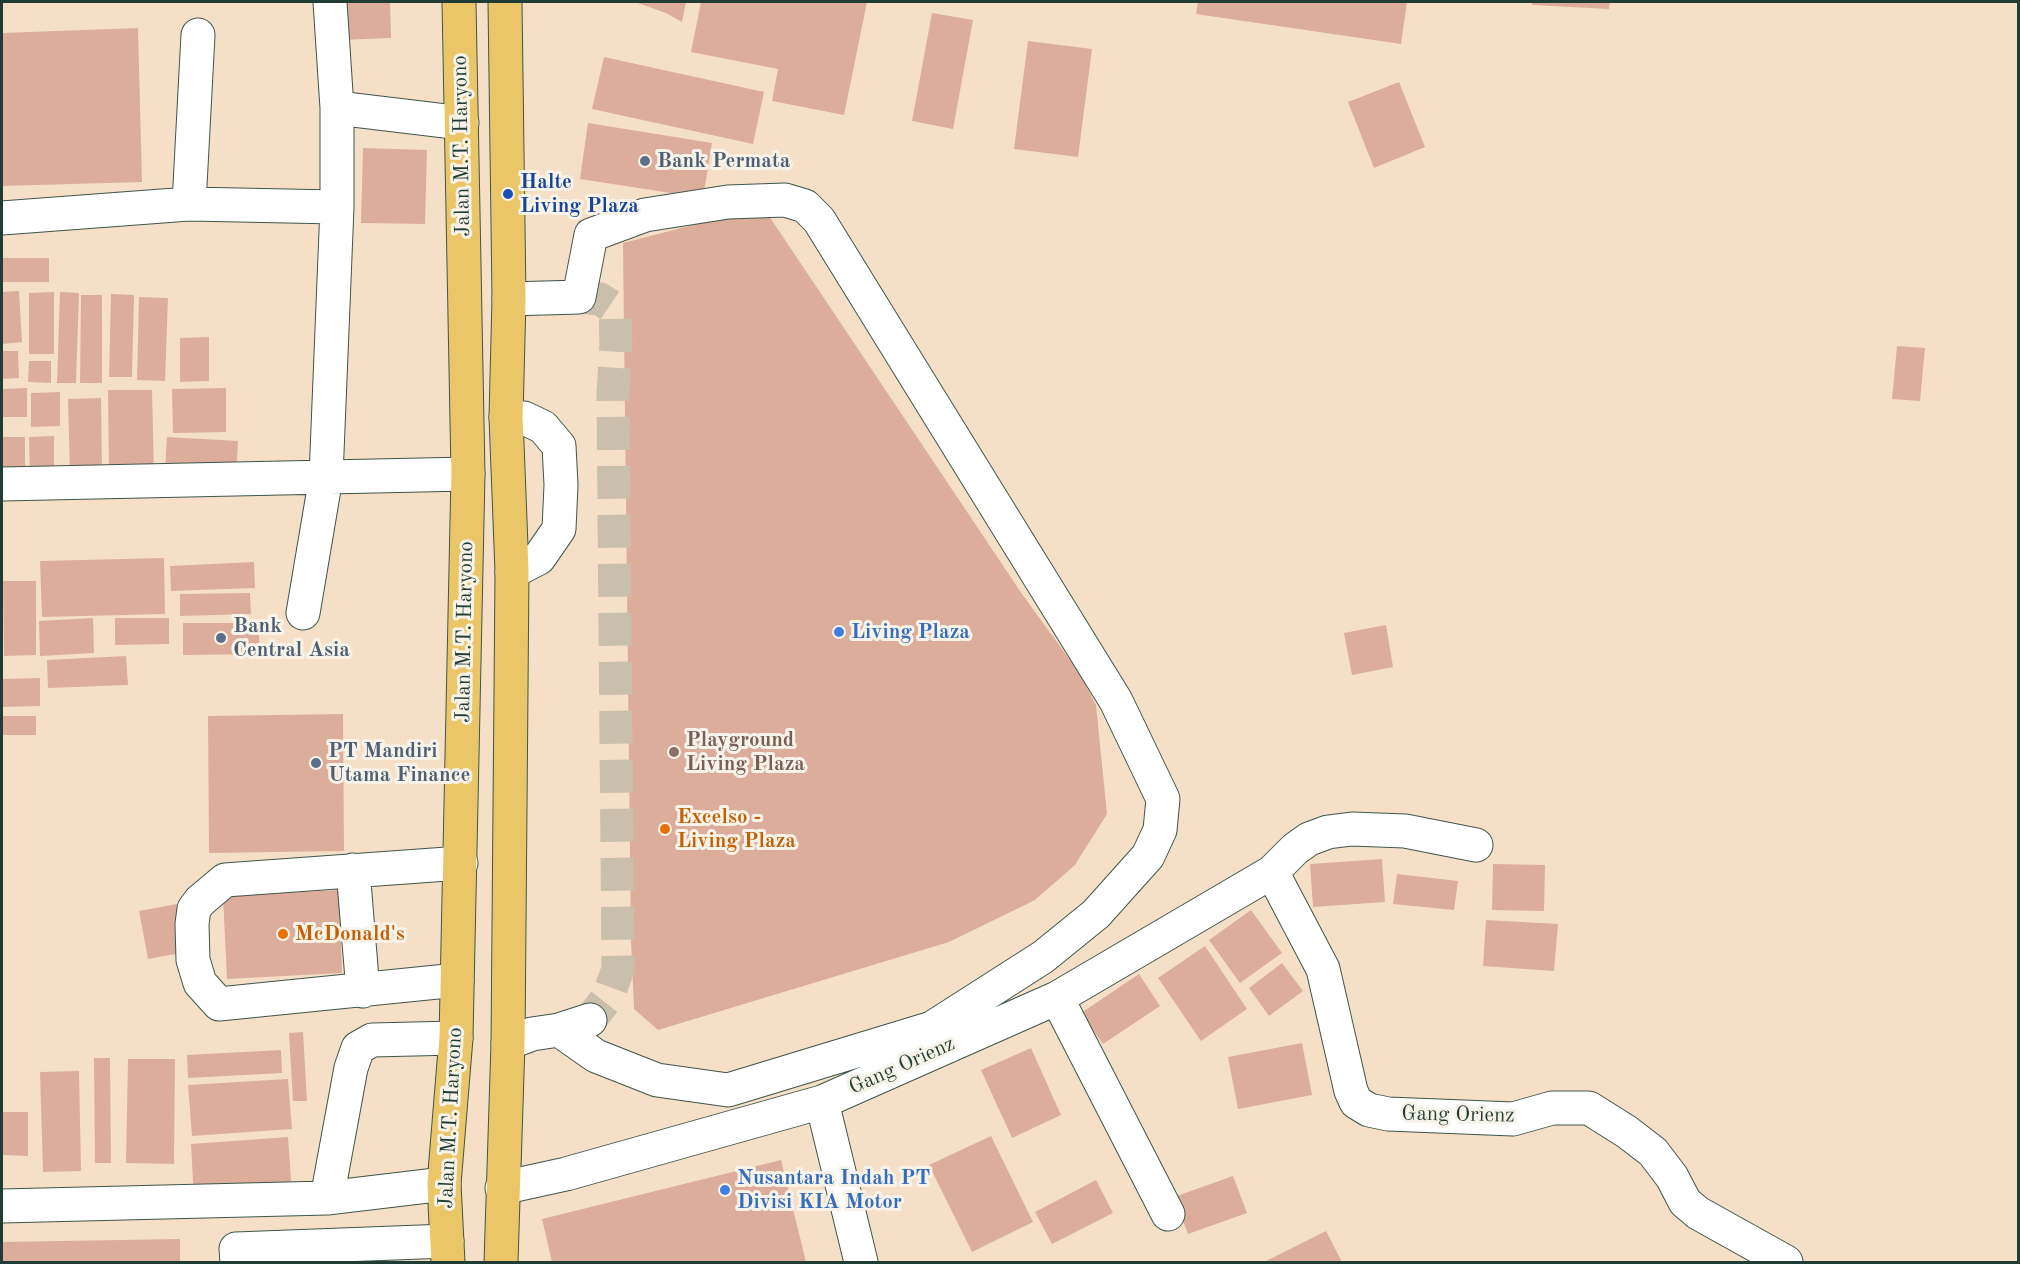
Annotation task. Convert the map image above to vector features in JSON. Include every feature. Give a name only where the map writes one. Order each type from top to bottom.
[{"type":"main road","name":"Jalan M.T. Haryono","points":[[447,1252],[444,1184],[456,1038],[468,474],[459,2]]},
{"type":"main road","name":"Jalan M.T. Haryono","points":[[501,1263],[507,1043],[512,572],[507,417],[509,299],[505,2]]},
{"type":"street","points":[[303,613],[326,477],[337,207],[337,108],[330,2]]},
{"type":"street","points":[[189,204],[198,35]]},
{"type":"street","points":[[337,108],[462,123]]},
{"type":"street","points":[[509,299],[579,297],[591,235],[645,215],[728,202],[785,200],[805,206],[819,219],[1116,701],[1162,799],[1160,830],[1148,856],[1096,914],[1043,957],[932,1028],[728,1090],[657,1080],[596,1056],[559,1030]]},
{"type":"street","points":[[2,218],[189,204],[337,207]]},
{"type":"street","points":[[507,417],[524,418],[543,427],[559,446],[561,485],[559,529],[539,558],[512,572]]},
{"type":"street","points":[[2,484],[468,474]]},
{"type":"street","name":"Gang Orienz","points":[[502,1188],[566,1174],[822,1101],[1057,998],[1272,872],[1295,849],[1309,839],[1352,829],[1405,831],[1476,845]]},
{"type":"street","points":[[457,980],[219,1004],[200,984],[194,960],[192,937],[194,909],[208,893],[225,880],[461,863]]},
{"type":"street","points":[[353,870],[363,991]]},
{"type":"street","name":"Gang Orienz","points":[[1272,872],[1323,969],[1351,1091],[1356,1102],[1369,1110],[1388,1114],[1513,1119],[1552,1108],[1589,1108],[1653,1152],[1685,1202],[1698,1213],[1786,1263]]},
{"type":"street","points":[[1057,998],[1168,1214]]},
{"type":"street","points":[[507,1043],[532,1034],[559,1030],[590,1020]]},
{"type":"street","points":[[327,1198],[351,1068],[358,1048],[372,1040],[456,1038]]},
{"type":"street","points":[[822,1101],[861,1263]]},
{"type":"street","points":[[2,1206],[327,1198],[444,1184]]},
{"type":"street","points":[[237,1263],[236,1249],[447,1252]]},
{"type":"building","points":[[340,2],[390,2],[391,38],[342,40]]},
{"type":"building","points":[[635,2],[686,2],[682,22],[666,13]]},
{"type":"building","points":[[701,2],[867,2],[844,115],[772,101],[778,69],[691,52]]},
{"type":"building","points":[[1198,2],[1407,2],[1401,44],[1196,14]]},
{"type":"building","points":[[1532,2],[1610,2],[1609,9],[1532,5]]},
{"type":"building","points":[[932,13],[973,20],[953,129],[912,121]]},
{"type":"building","points":[[138,28],[142,182],[2,186],[2,33]]},
{"type":"building","points":[[1028,41],[1092,49],[1078,157],[1014,149]]},
{"type":"building","points":[[604,57],[764,92],[753,144],[592,109]]},
{"type":"building","points":[[1399,82],[1425,147],[1374,168],[1348,102]]},
{"type":"building","name":"Bank Permata","points":[[588,123],[712,143],[703,198],[580,179]]},
{"type":"building","points":[[363,148],[427,150],[425,224],[361,223]]},
{"type":"building","name":"Living Plaza","points":[[763,207],[1022,594],[1078,671],[1096,705],[1107,814],[1075,865],[1035,900],[949,942],[658,1030],[634,1009],[631,940],[623,243]]},
{"type":"building","points":[[2,258],[49,258],[49,282],[2,282]]},
{"type":"building","points":[[19,291],[22,342],[2,344],[2,292]]},
{"type":"building","points":[[54,292],[54,354],[29,354],[29,293]]},
{"type":"building","points":[[60,292],[79,293],[76,383],[57,383]]},
{"type":"building","points":[[111,294],[134,295],[132,377],[109,377]]},
{"type":"building","points":[[81,295],[102,295],[102,383],[80,383]]},
{"type":"building","points":[[139,297],[168,298],[165,381],[137,380]]},
{"type":"building","points":[[209,337],[209,381],[180,382],[180,338]]},
{"type":"building","points":[[1897,346],[1925,348],[1920,401],[1892,399]]},
{"type":"building","points":[[2,351],[18,351],[19,378],[2,379]]},
{"type":"building","points":[[29,361],[51,361],[51,383],[28,382]]},
{"type":"building","points":[[27,388],[27,417],[2,417],[2,389]]},
{"type":"building","points":[[226,388],[226,432],[173,433],[172,389]]},
{"type":"building","points":[[108,390],[152,390],[154,474],[109,475]]},
{"type":"building","points":[[60,392],[60,426],[31,427],[31,393]]},
{"type":"building","points":[[101,398],[102,476],[70,476],[68,399]]},
{"type":"building","points":[[54,436],[54,474],[30,475],[29,437]]},
{"type":"building","points":[[2,437],[25,437],[25,476],[2,476]]},
{"type":"building","points":[[167,437],[238,441],[236,476],[165,472]]},
{"type":"building","points":[[164,558],[165,614],[42,617],[40,561]]},
{"type":"building","points":[[254,562],[255,588],[171,591],[170,566]]},
{"type":"building","points":[[3,581],[36,581],[36,655],[4,656]]},
{"type":"building","points":[[250,593],[251,614],[180,616],[180,594]]},
{"type":"building","points":[[93,618],[94,653],[40,656],[39,621]]},
{"type":"building","points":[[115,618],[169,618],[169,644],[115,645]]},
{"type":"building","name":"Bank Central Asia","points":[[183,623],[259,623],[259,654],[183,655]]},
{"type":"building","points":[[1386,625],[1393,667],[1352,675],[1344,633]]},
{"type":"building","points":[[126,656],[128,685],[48,688],[47,660]]},
{"type":"building","points":[[40,678],[40,706],[2,707],[2,679]]},
{"type":"building","points":[[343,714],[344,851],[209,853],[208,716]]},
{"type":"building","points":[[2,716],[36,716],[36,735],[2,735]]},
{"type":"building","points":[[1382,859],[1385,902],[1313,907],[1310,864]]},
{"type":"building","points":[[1493,864],[1545,865],[1544,911],[1492,910]]},
{"type":"building","points":[[1397,874],[1458,881],[1454,910],[1393,904]]},
{"type":"building","name":"McDonald's","points":[[339,890],[342,973],[227,979],[223,896]]},
{"type":"building","points":[[177,904],[186,952],[148,959],[139,911]]},
{"type":"building","points":[[1251,910],[1282,953],[1240,983],[1209,940]]},
{"type":"building","points":[[1486,920],[1558,924],[1554,971],[1483,966]]},
{"type":"building","points":[[1205,946],[1247,1009],[1201,1041],[1158,978]]},
{"type":"building","points":[[1282,963],[1303,991],[1269,1016],[1249,988]]},
{"type":"building","points":[[1139,974],[1160,1006],[1103,1044],[1081,1013]]},
{"type":"building","points":[[303,1032],[307,1101],[293,1101],[289,1033]]},
{"type":"building","points":[[1302,1043],[1312,1095],[1238,1109],[1228,1057]]},
{"type":"building","points":[[1031,1048],[1061,1115],[1012,1138],[981,1070]]},
{"type":"building","points":[[281,1050],[282,1073],[188,1078],[187,1055]]},
{"type":"building","points":[[94,1058],[110,1058],[111,1163],[95,1163]]},
{"type":"building","points":[[128,1059],[175,1059],[174,1164],[126,1163]]},
{"type":"building","points":[[79,1071],[81,1171],[43,1172],[40,1072]]},
{"type":"building","points":[[288,1079],[292,1129],[192,1136],[188,1085]]},
{"type":"building","points":[[2,1112],[28,1112],[28,1156],[2,1155]]},
{"type":"building","points":[[991,1136],[1033,1222],[972,1252],[929,1165]]},
{"type":"building","points":[[288,1137],[292,1194],[194,1200],[191,1144]]},
{"type":"building","name":"Nusantara Indah PT Divisi KIA Motor","points":[[781,1160],[806,1262],[552,1262],[542,1219]]},
{"type":"building","points":[[1233,1176],[1247,1213],[1188,1234],[1174,1197]]},
{"type":"building","points":[[1096,1180],[1113,1213],[1052,1244],[1035,1212]]},
{"type":"building","points":[[1326,1231],[1342,1262],[1264,1262]]},
{"type":"building","points":[[180,1239],[180,1262],[2,1262],[2,1242]]},
{"type":"tunnel","points":[[579,297],[600,299],[615,309],[616,344],[613,393],[618,969],[608,997],[590,1020]]},
{"type":"place","name":"Bank Permata","points":[[645,161]]},
{"type":"place","name":"Halte Living Plaza","points":[[508,194]]},
{"type":"place","name":"Living Plaza","points":[[839,632]]},
{"type":"place","name":"Bank Central Asia","points":[[221,638]]},
{"type":"place","name":"Playground Living Plaza","points":[[674,752]]},
{"type":"place","name":"PT Mandiri Utama Finance","points":[[316,763]]},
{"type":"place","name":"Excelso - Living Plaza","points":[[665,829]]},
{"type":"place","name":"McDonald's","points":[[283,934]]},
{"type":"place","name":"Nusantara Indah PT Divisi KIA Motor","points":[[725,1190]]}]
